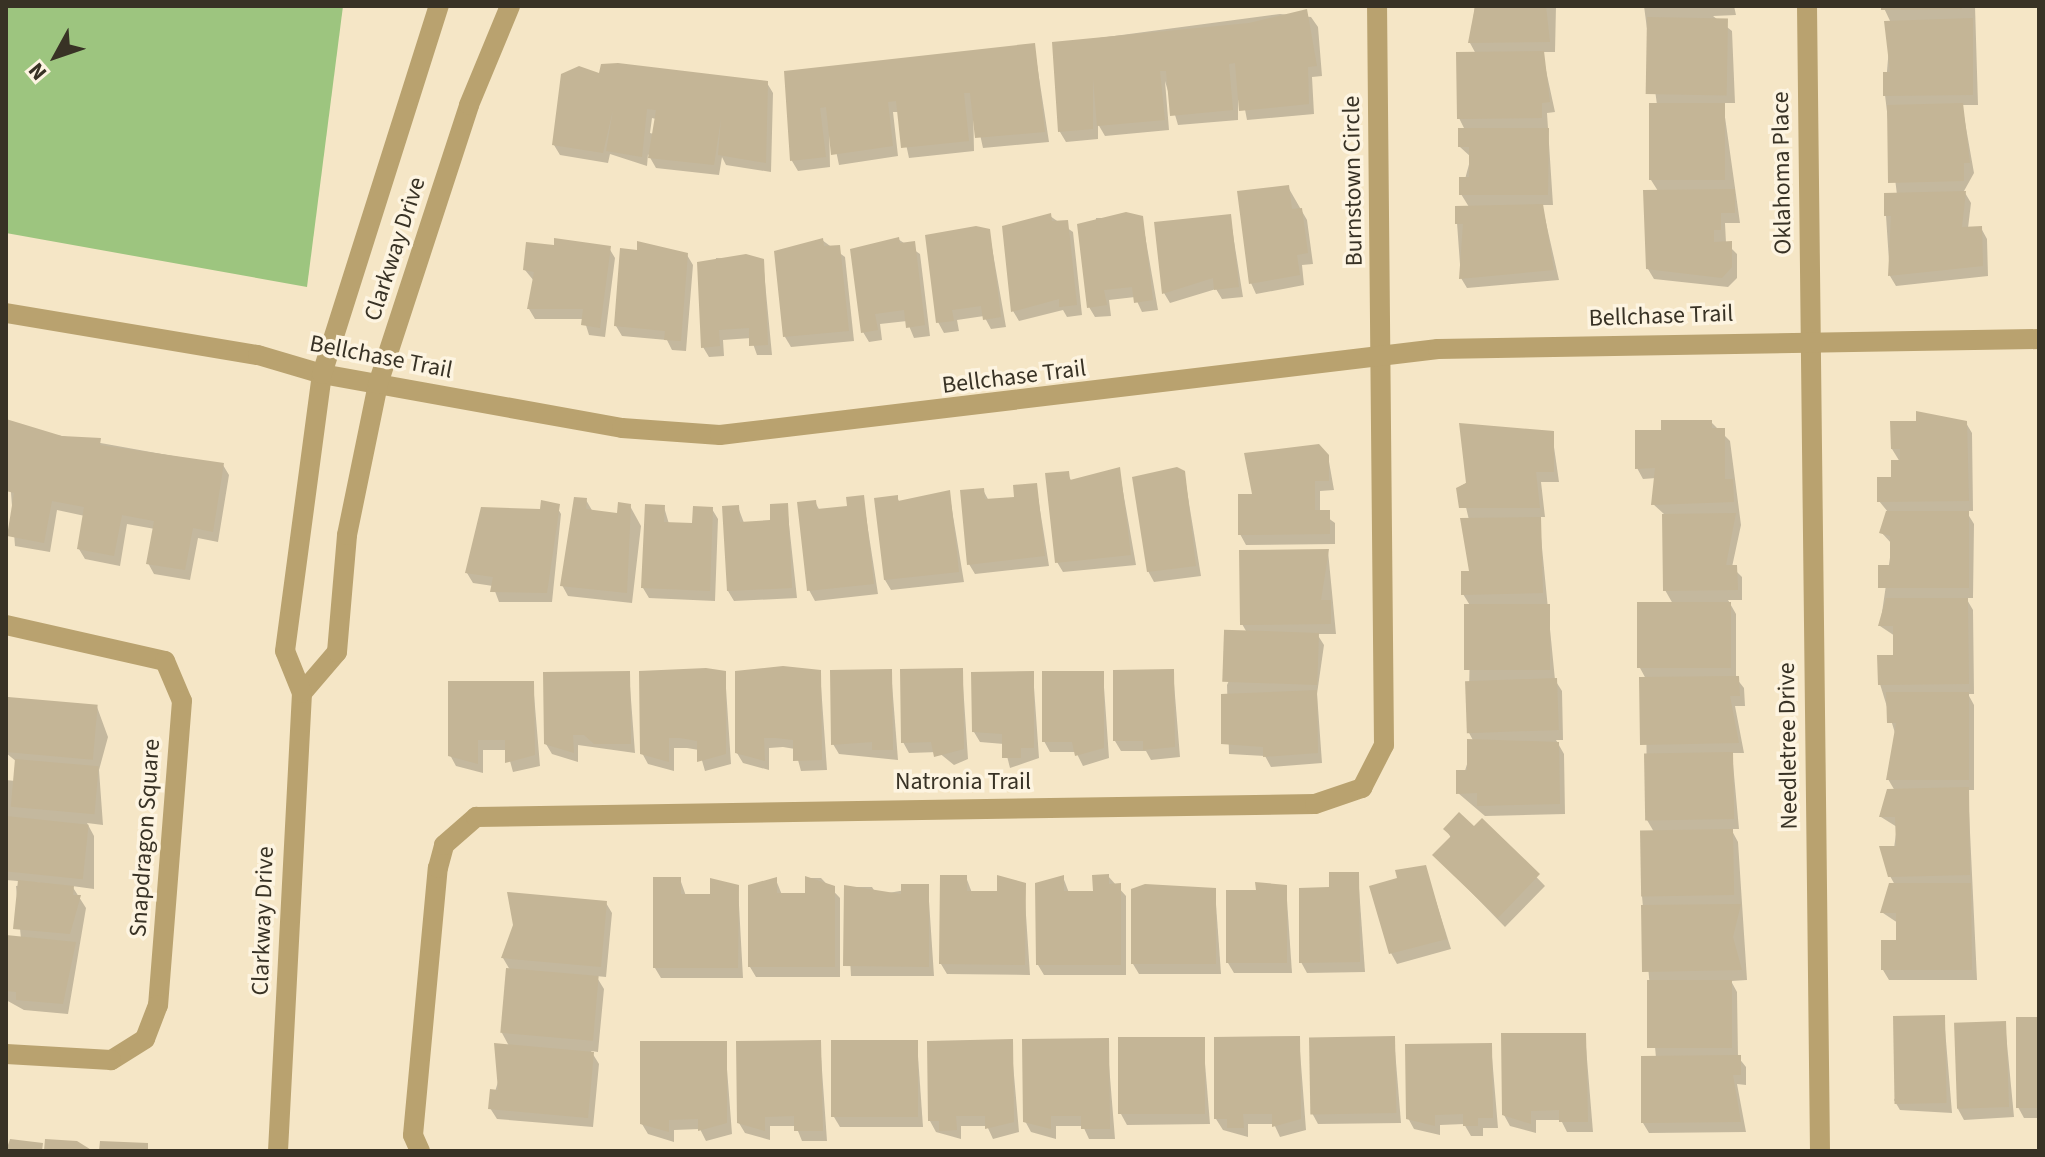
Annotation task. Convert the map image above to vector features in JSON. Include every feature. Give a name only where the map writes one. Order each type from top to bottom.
[{"type":"street","name":"Clarkway Drive","points":[[278,1151],[302,693],[285,651],[313,480],[322,374],[439,6]]},
{"type":"street","name":"Clarkway Drive","points":[[302,693],[337,652],[347,535],[378,384],[469,105],[510,6]]},
{"type":"street","name":"Burnstown Circle","points":[[1377,6],[1381,356]]},
{"type":"street","name":"Oklahoma Place","points":[[1807,6],[1810,340]]},
{"type":"street","name":"Bellchase Trail","points":[[6,313],[258,355],[322,374],[622,428],[720,435],[1381,356],[1810,340],[2039,339]]},
{"type":"street","name":"Needletree Drive","points":[[1810,340],[1820,1151]]},
{"type":"street","name":"Natronia Trail","points":[[420,1151],[413,1135],[438,868],[444,845],[476,817],[1315,804],[1362,788],[1384,745],[1381,356]]},
{"type":"street","name":"Snapdragon Square","points":[[6,625],[165,661],[182,701],[158,1005],[145,1039],[111,1060],[6,1054]]},
{"type":"green space","points":[[6,6],[343,6],[307,287],[6,233]]},
{"type":"building","points":[[1475,6],[1546,6],[1550,42],[1468,43]]},
{"type":"building","points":[[1881,6],[1962,6],[1962,9],[1881,10]]},
{"type":"building","points":[[1307,9],[1317,66],[1308,67],[1309,104],[1239,111],[1235,63],[1229,64],[1233,110],[1170,116],[1166,71],[1160,71],[1165,120],[1097,126],[1093,78],[1093,129],[1058,132],[1052,42],[1249,23]]},
{"type":"building","points":[[1647,17],[1728,18],[1727,95],[1646,94]]},
{"type":"building","points":[[1973,18],[1973,95],[1883,96],[1883,72],[1890,72],[1884,21]]},
{"type":"building","points":[[1035,43],[1045,132],[975,138],[970,93],[964,93],[969,141],[901,148],[896,101],[888,102],[893,146],[831,155],[826,107],[820,108],[826,157],[790,161],[784,71]]},
{"type":"building","points":[[1544,51],[1550,102],[1542,103],[1542,118],[1457,119],[1456,52]]},
{"type":"building","points":[[618,63],[768,81],[766,163],[718,155],[721,119],[714,165],[648,158],[656,110],[647,109],[642,157],[606,151],[613,110],[603,153],[552,145],[561,74],[579,66],[599,73],[601,64]]},
{"type":"building","points":[[1649,103],[1725,103],[1725,180],[1649,180]]},
{"type":"building","points":[[1963,103],[1970,163],[1964,163],[1964,181],[1888,183],[1887,105]]},
{"type":"building","points":[[1458,128],[1549,128],[1548,195],[1459,195],[1459,177],[1469,177],[1469,147],[1458,147]]},
{"type":"building","points":[[1289,185],[1292,209],[1302,208],[1308,253],[1297,255],[1300,275],[1249,284],[1237,191]]},
{"type":"building","points":[[1735,189],[1735,213],[1721,213],[1721,230],[1714,230],[1714,242],[1732,241],[1732,267],[1722,278],[1646,269],[1643,190]]},
{"type":"building","points":[[1966,191],[1962,227],[1982,226],[1983,266],[1888,276],[1891,216],[1884,216],[1884,193]]},
{"type":"building","points":[[1543,204],[1554,270],[1459,279],[1463,224],[1455,224],[1455,206]]},
{"type":"building","points":[[1126,212],[1143,216],[1153,300],[1134,303],[1132,287],[1104,290],[1107,305],[1087,308],[1077,224]]},
{"type":"building","points":[[1051,213],[1052,221],[1068,220],[1077,305],[1059,307],[1059,299],[1011,312],[1002,226]]},
{"type":"building","points":[[1231,214],[1239,287],[1214,290],[1213,278],[1162,294],[1154,222]]},
{"type":"building","points":[[976,226],[990,229],[1001,317],[983,320],[981,306],[952,310],[954,321],[936,323],[925,235]]},
{"type":"building","points":[[899,237],[900,243],[915,241],[925,325],[906,328],[904,310],[875,314],[878,330],[861,333],[850,249]]},
{"type":"building","points":[[554,238],[611,246],[600,328],[581,325],[583,309],[527,309],[534,272],[523,270],[526,242],[554,245]]},
{"type":"building","points":[[823,238],[824,246],[840,245],[849,331],[783,337],[774,251]]},
{"type":"building","points":[[637,241],[688,253],[681,341],[664,340],[665,331],[614,326],[620,248],[637,250]]},
{"type":"building","points":[[746,254],[764,259],[768,345],[749,346],[749,328],[719,330],[720,346],[701,348],[697,262]]},
{"type":"building","points":[[1916,411],[1967,421],[1969,501],[1877,502],[1877,477],[1891,477],[1891,460],[1900,460],[1900,449],[1891,449],[1890,421],[1916,421]]},
{"type":"building","points":[[6,419],[62,436],[101,438],[100,445],[224,463],[213,532],[193,528],[185,570],[146,564],[154,521],[122,515],[114,556],[77,549],[84,507],[52,501],[44,543],[7,536],[14,493],[6,491]]},
{"type":"building","points":[[1661,420],[1712,420],[1712,428],[1725,428],[1725,479],[1733,479],[1734,502],[1651,505],[1655,468],[1635,469],[1635,430],[1661,430]]},
{"type":"building","points":[[1459,423],[1554,431],[1554,472],[1536,472],[1540,508],[1459,508],[1456,488],[1466,483]]},
{"type":"building","points":[[1319,444],[1329,455],[1329,481],[1315,481],[1315,510],[1330,510],[1330,534],[1238,535],[1238,494],[1252,494],[1244,453]]},
{"type":"building","points":[[1120,467],[1131,555],[1055,563],[1045,473],[1069,471],[1070,480]]},
{"type":"building","points":[[1177,467],[1185,471],[1196,566],[1147,572],[1132,477]]},
{"type":"building","points":[[1037,483],[1045,556],[967,565],[960,490],[984,488],[985,499],[1014,497],[1013,485]]},
{"type":"building","points":[[950,490],[959,572],[884,580],[874,498],[898,495],[898,501]]},
{"type":"building","points":[[864,495],[874,584],[807,591],[797,502],[816,500],[817,509],[847,506],[846,497]]},
{"type":"building","points":[[574,497],[587,498],[586,509],[617,513],[618,502],[631,504],[627,593],[560,586]]},
{"type":"building","points":[[541,500],[560,504],[547,593],[490,592],[493,577],[465,573],[481,507],[540,509]]},
{"type":"building","points":[[788,503],[792,588],[727,591],[722,506],[739,505],[740,522],[770,520],[770,504]]},
{"type":"building","points":[[645,504],[665,505],[664,522],[692,523],[693,506],[713,507],[710,591],[641,588]]},
{"type":"building","points":[[1886,511],[1969,511],[1969,588],[1878,588],[1878,565],[1890,565],[1890,536],[1879,533]]},
{"type":"building","points":[[1736,513],[1726,565],[1737,565],[1738,590],[1663,591],[1662,514]]},
{"type":"building","points":[[1541,517],[1543,593],[1461,595],[1461,571],[1469,571],[1460,518]]},
{"type":"building","points":[[1329,549],[1321,600],[1331,600],[1331,624],[1240,625],[1239,550]]},
{"type":"building","points":[[1886,598],[1968,598],[1969,684],[1878,685],[1877,655],[1893,655],[1893,626],[1878,626]]},
{"type":"building","points":[[1637,602],[1731,602],[1731,668],[1637,668]]},
{"type":"building","points":[[1464,604],[1550,604],[1550,670],[1464,670]]},
{"type":"building","points":[[1224,630],[1319,633],[1317,685],[1222,682]]},
{"type":"building","points":[[783,666],[821,670],[822,760],[793,761],[793,740],[776,738],[764,738],[765,761],[735,753],[735,671]]},
{"type":"building","points":[[706,668],[726,671],[726,754],[697,762],[697,741],[669,738],[669,762],[640,754],[639,671]]},
{"type":"building","points":[[963,668],[964,749],[934,757],[931,742],[901,743],[900,669]]},
{"type":"building","points":[[892,669],[893,750],[872,750],[872,742],[831,745],[830,670]]},
{"type":"building","points":[[1174,669],[1175,747],[1143,750],[1143,741],[1113,741],[1113,670]]},
{"type":"building","points":[[630,671],[631,744],[594,744],[584,735],[573,735],[574,753],[544,744],[543,672]]},
{"type":"building","points":[[1034,671],[1034,748],[1021,748],[1021,758],[1002,758],[1002,734],[972,732],[971,672]]},
{"type":"building","points":[[1042,671],[1104,671],[1104,748],[1075,756],[1072,742],[1042,742]]},
{"type":"building","points":[[1739,676],[1740,696],[1730,696],[1739,743],[1640,745],[1639,677]]},
{"type":"building","points":[[1557,678],[1559,730],[1467,733],[1465,681]]},
{"type":"building","points":[[448,681],[534,681],[535,755],[505,763],[505,740],[478,740],[478,764],[448,756]]},
{"type":"building","points":[[1317,690],[1318,753],[1263,757],[1263,747],[1221,744],[1221,694]]},
{"type":"building","points":[[1886,692],[1969,692],[1969,780],[1886,780],[1896,723],[1887,723]]},
{"type":"building","points":[[8,697],[98,705],[93,760],[6,752]]},
{"type":"building","points":[[1467,739],[1559,742],[1560,804],[1477,806],[1477,793],[1456,794],[1456,770],[1467,770]]},
{"type":"building","points":[[1733,752],[1734,819],[1645,821],[1644,754]]},
{"type":"building","points":[[15,759],[99,766],[94,814],[11,807]]},
{"type":"building","points":[[1969,787],[1970,875],[1888,877],[1879,846],[1896,846],[1895,817],[1879,817],[1887,789]]},
{"type":"building","points":[[1459,812],[1474,826],[1482,818],[1540,874],[1498,918],[1432,855],[1451,836],[1443,829]]},
{"type":"building","points":[[6,816],[89,825],[83,879],[6,871]]},
{"type":"building","points":[[1733,829],[1734,895],[1641,897],[1640,831]]},
{"type":"building","points":[[1426,865],[1447,939],[1389,954],[1369,886],[1397,878],[1395,870]]},
{"type":"building","points":[[1329,872],[1359,872],[1360,962],[1299,963],[1299,888],[1329,887]]},
{"type":"building","points":[[1109,874],[1109,884],[1121,883],[1121,965],[1036,965],[1035,883],[1064,875],[1064,891],[1093,891],[1092,875]]},
{"type":"building","points":[[940,875],[967,875],[967,891],[997,891],[997,875],[1026,883],[1025,965],[939,964]]},
{"type":"building","points":[[805,876],[835,886],[835,967],[748,967],[748,885],[777,877],[777,893],[805,893]]},
{"type":"building","points":[[653,877],[681,877],[681,894],[710,894],[710,878],[739,885],[738,968],[653,968]]},
{"type":"building","points":[[18,880],[74,886],[73,895],[81,895],[70,934],[13,929]]},
{"type":"building","points":[[1255,882],[1287,885],[1287,963],[1226,963],[1226,890],[1256,890]]},
{"type":"building","points":[[1889,883],[1971,883],[1972,970],[1881,970],[1881,940],[1896,940],[1896,913],[1880,913]]},
{"type":"building","points":[[901,884],[929,884],[929,967],[843,966],[844,885],[901,894]]},
{"type":"building","points":[[1145,884],[1216,888],[1216,964],[1131,964],[1131,889]]},
{"type":"building","points":[[507,892],[607,901],[601,967],[501,958],[513,925]]},
{"type":"building","points":[[1741,904],[1733,937],[1742,970],[1642,972],[1641,905]]},
{"type":"building","points":[[6,935],[76,942],[63,1004],[16,1000],[16,992],[6,991]]},
{"type":"building","points":[[506,968],[599,976],[593,1041],[500,1033]]},
{"type":"building","points":[[1647,980],[1732,980],[1732,1048],[1647,1048]]},
{"type":"building","points":[[1945,1015],[1947,1103],[1895,1104],[1893,1016]]},
{"type":"building","points":[[2016,1017],[2039,1017],[2039,1108],[2016,1108]]},
{"type":"building","points":[[2006,1021],[2009,1107],[1957,1109],[1954,1023]]},
{"type":"building","points":[[1501,1033],[1586,1033],[1588,1122],[1559,1122],[1559,1110],[1531,1111],[1531,1124],[1502,1115]]},
{"type":"building","points":[[1300,1036],[1301,1119],[1272,1127],[1272,1114],[1243,1114],[1244,1128],[1227,1128],[1227,1119],[1214,1119],[1214,1037]]},
{"type":"building","points":[[1395,1036],[1396,1113],[1310,1114],[1309,1038]]},
{"type":"building","points":[[1118,1037],[1205,1037],[1205,1114],[1118,1114]]},
{"type":"building","points":[[1109,1038],[1110,1129],[1081,1129],[1081,1116],[1051,1116],[1051,1129],[1023,1122],[1022,1039]]},
{"type":"building","points":[[1013,1039],[1014,1122],[985,1129],[985,1116],[956,1116],[957,1130],[939,1131],[939,1121],[928,1121],[927,1041]]},
{"type":"building","points":[[821,1040],[823,1131],[794,1131],[794,1116],[765,1117],[765,1131],[737,1123],[736,1041]]},
{"type":"building","points":[[831,1040],[918,1040],[918,1117],[831,1117]]},
{"type":"building","points":[[640,1041],[727,1041],[727,1123],[698,1131],[698,1119],[669,1120],[669,1132],[640,1124]]},
{"type":"building","points":[[494,1043],[594,1052],[588,1118],[488,1109],[490,1089],[498,1090]]},
{"type":"building","points":[[1492,1043],[1493,1118],[1478,1118],[1478,1126],[1463,1126],[1463,1114],[1435,1115],[1435,1126],[1406,1119],[1405,1044]]},
{"type":"building","points":[[1741,1055],[1741,1075],[1733,1075],[1741,1122],[1641,1123],[1641,1056]]},
{"type":"building","points":[[10,1139],[43,1143],[42,1151],[6,1151]]},
{"type":"building","points":[[45,1139],[77,1141],[93,1151],[44,1151]]},
{"type":"building","points":[[100,1141],[148,1143],[148,1151],[99,1151]]}]
